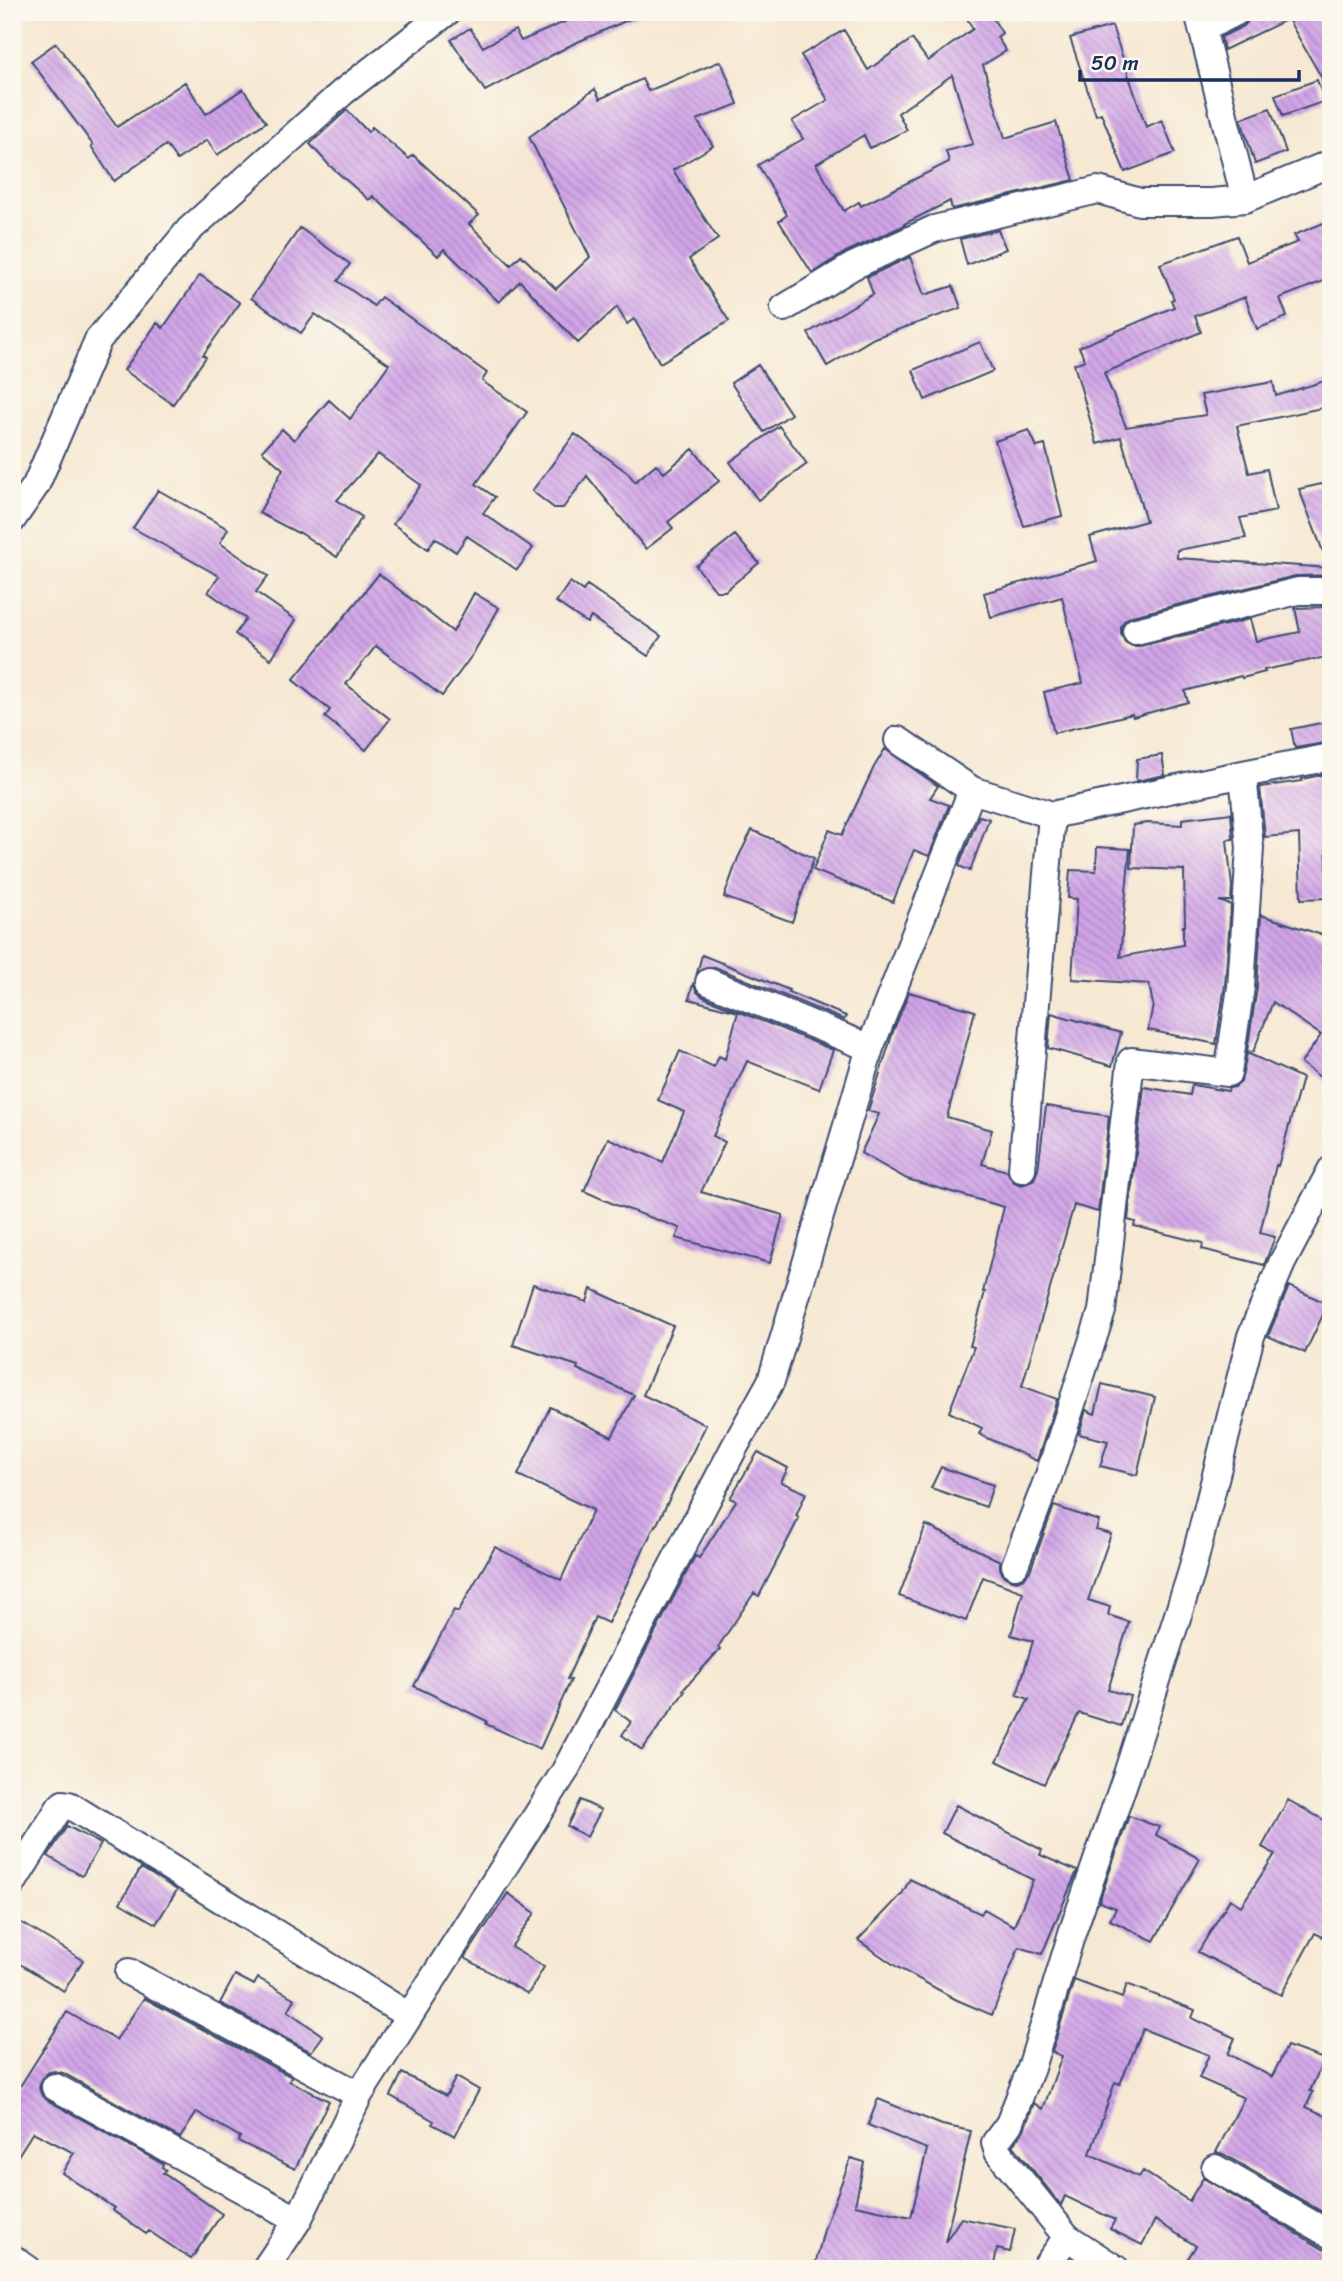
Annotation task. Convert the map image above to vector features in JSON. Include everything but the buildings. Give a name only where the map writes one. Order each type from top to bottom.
[{"type":"street","points":[[12,520],[36,485],[98,340],[189,230],[343,92],[447,12]]},
{"type":"street","points":[[1236,12],[1200,21],[1245,200]]},
{"type":"street","points":[[784,308],[853,267],[934,229],[1098,190],[1140,202],[1245,200],[1331,163]]},
{"type":"street","points":[[1136,631],[1298,592],[1331,591]]},
{"type":"street","points":[[898,740],[972,790],[1052,815],[1331,757]]},
{"type":"street","points":[[1015,1565],[1048,1478],[1102,1311],[1131,1060],[1228,1073],[1241,987],[1250,848],[1243,774]]},
{"type":"street","points":[[265,2269],[298,2220],[359,2095],[565,1771],[771,1381],[870,1048],[972,790]]},
{"type":"street","points":[[1022,1169],[1052,815]]},
{"type":"street","points":[[709,982],[870,1048]]},
{"type":"street","points":[[1116,2269],[1067,2236],[998,2152],[995,2143],[1009,2124],[1031,2068],[1072,1933],[1128,1774],[1191,1574],[1251,1336],[1282,1263],[1331,1170]]},
{"type":"street","points":[[12,1884],[60,1807],[63,1804],[69,1805],[409,2016]]},
{"type":"street","points":[[129,1972],[359,2095]]},
{"type":"street","points":[[55,2087],[298,2220]]},
{"type":"street","points":[[1215,2168],[1331,2235]]},
{"type":"street","points":[[1044,2269],[1067,2236]]},
{"type":"street","points":[[12,2258],[28,2269]]}]
